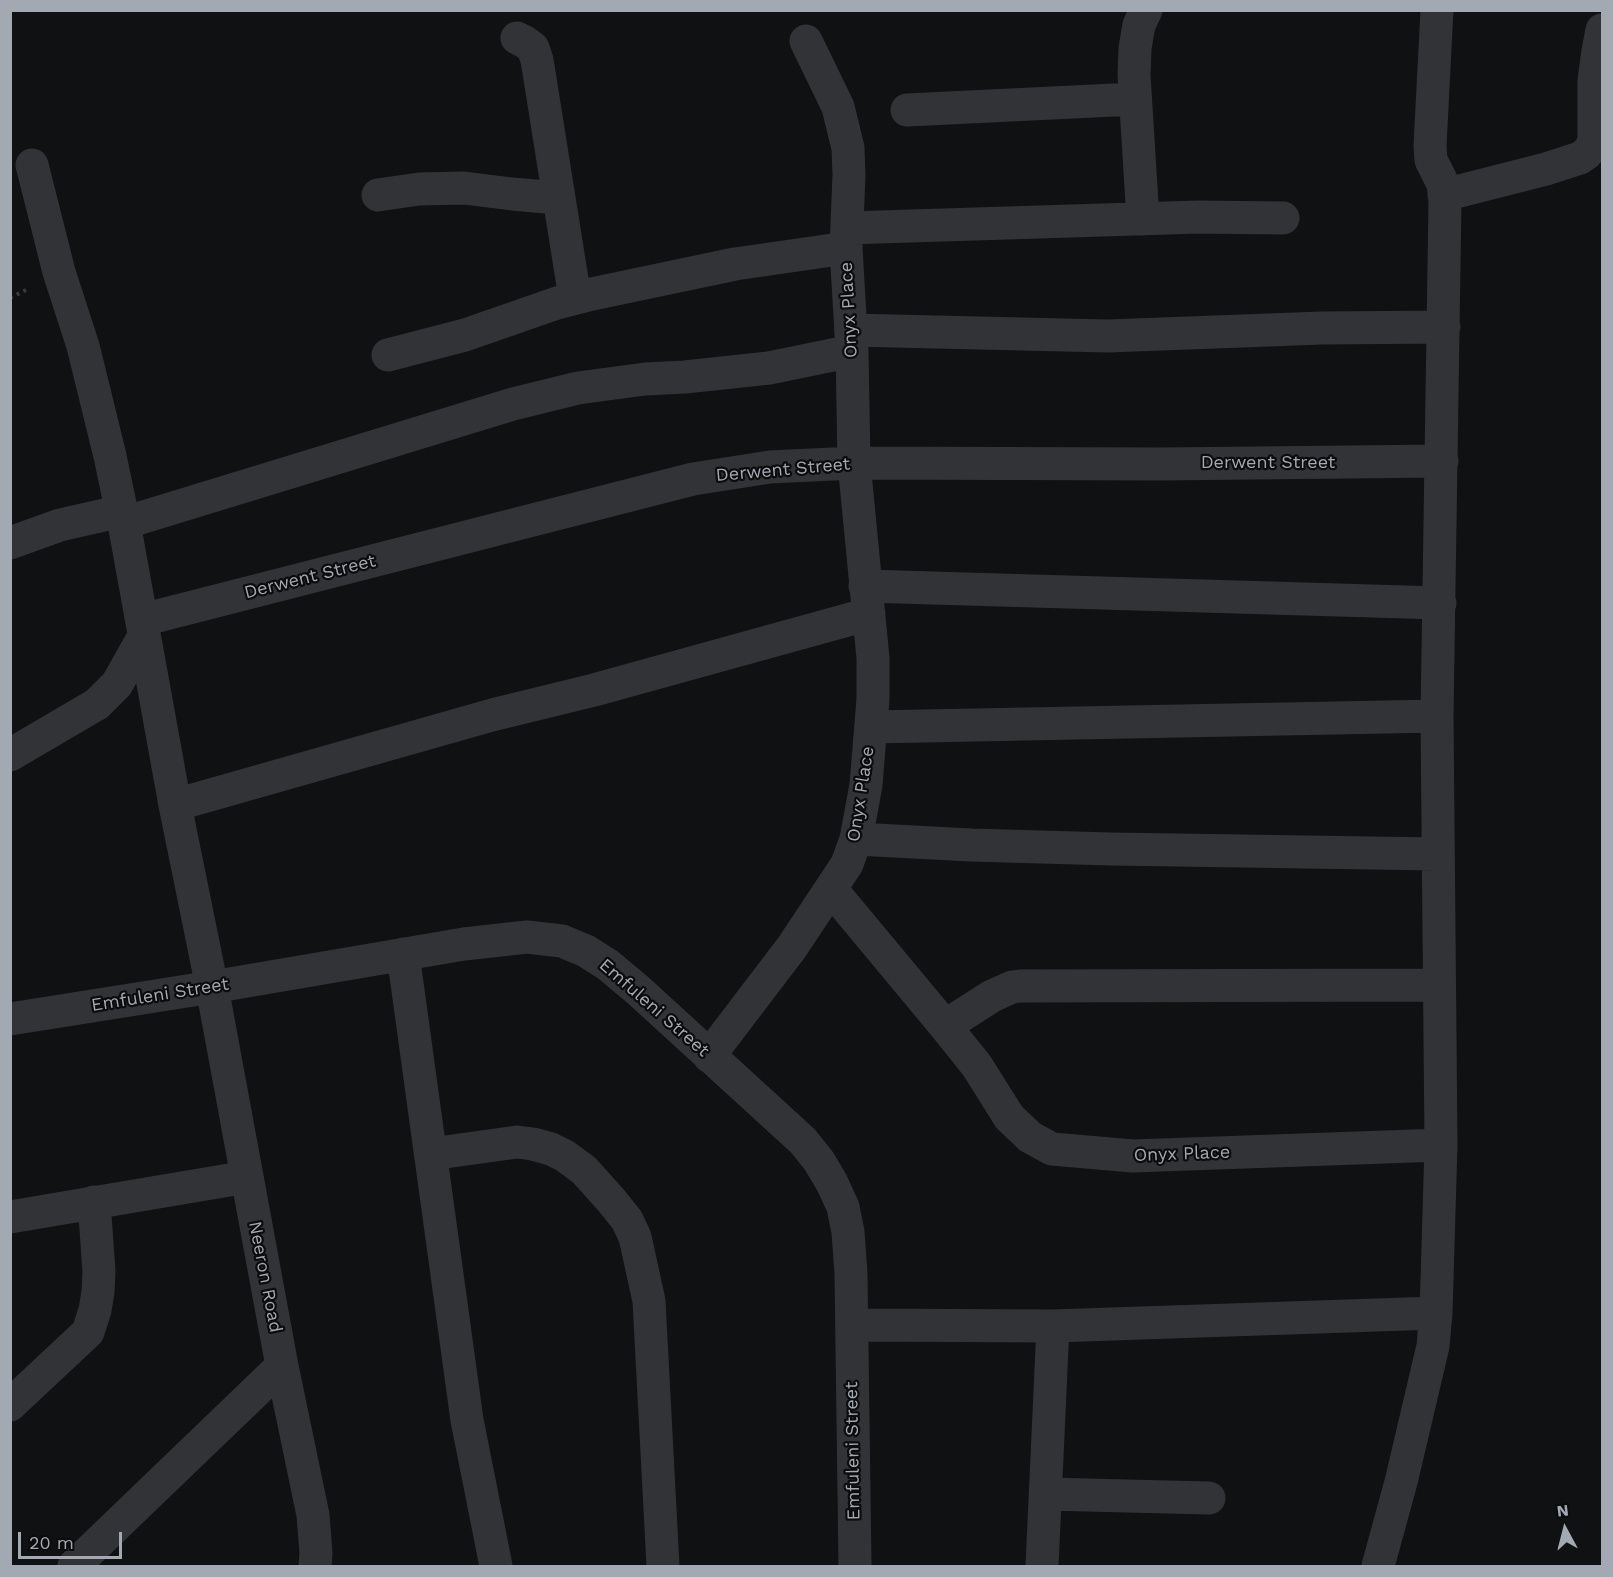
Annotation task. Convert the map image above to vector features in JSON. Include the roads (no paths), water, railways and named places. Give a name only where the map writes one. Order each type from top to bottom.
[{"type":"street","points":[[1143,219],[1134,75],[1139,25],[1146,10]]},
{"type":"street","points":[[1378,1566],[1401,1482],[1433,1346],[1436,1313],[1441,1144],[1437,716],[1444,327],[1444,195],[1443,184],[1431,160],[1430,146],[1437,10]]},
{"type":"street","points":[[1444,195],[1554,166],[1580,158],[1587,153],[1594,139],[1594,80],[1602,30]]},
{"type":"street","points":[[517,38],[533,48],[537,60],[575,298]]},
{"type":"street","name":"Onyx Place","points":[[806,41],[838,107],[848,148],[847,238],[854,463],[873,658],[873,699],[866,785],[855,839],[847,864],[831,889],[977,1066],[1009,1117],[1030,1137],[1052,1149],[1133,1156],[1441,1144]]},
{"type":"street","points":[[907,110],[1135,99]]},
{"type":"street","name":"Neeron Road","points":[[32,165],[59,272],[82,346],[123,517],[175,805],[212,987],[282,1366],[314,1515],[315,1566]]},
{"type":"street","points":[[378,195],[419,189],[464,188],[558,198]]},
{"type":"street","points":[[388,355],[465,335],[575,298],[847,238],[1143,219],[1282,218]]},
{"type":"street","points":[[10,543],[53,527],[123,517],[513,404],[579,388],[645,379],[769,368],[852,341],[1444,327]]},
{"type":"street","name":"Derwent Street","points":[[143,628],[693,479],[770,467],[854,463],[1172,464],[1442,461]]},
{"type":"street","points":[[175,805],[492,715],[594,690],[867,600],[1440,603]]},
{"type":"street","points":[[10,755],[97,704],[117,684],[143,628]]},
{"type":"street","points":[[871,727],[1437,716]]},
{"type":"street","points":[[855,839],[1111,849],[1437,854]]},
{"type":"street","points":[[709,1056],[792,947],[831,889]]},
{"type":"street","name":"Emfuleni Street","points":[[10,1019],[464,944],[527,937],[562,941],[586,951],[608,965],[803,1141],[819,1161],[843,1206],[848,1232],[852,1325],[855,1566]]},
{"type":"street","points":[[403,954],[467,1420],[496,1566]]},
{"type":"street","points":[[945,1026],[992,996],[1020,986],[1439,985]]},
{"type":"street","points":[[430,1154],[518,1142],[551,1149],[584,1170],[627,1220],[635,1237],[649,1301],[663,1566]]},
{"type":"street","points":[[10,1217],[247,1177]]},
{"type":"street","points":[[10,1405],[88,1332],[95,1310],[99,1271],[94,1202]]},
{"type":"street","points":[[852,1325],[1053,1326],[1436,1313]]},
{"type":"street","points":[[1042,1566],[1053,1326]]},
{"type":"street","points":[[74,1566],[282,1366]]},
{"type":"street","points":[[1046,1494],[1209,1498]]}]
